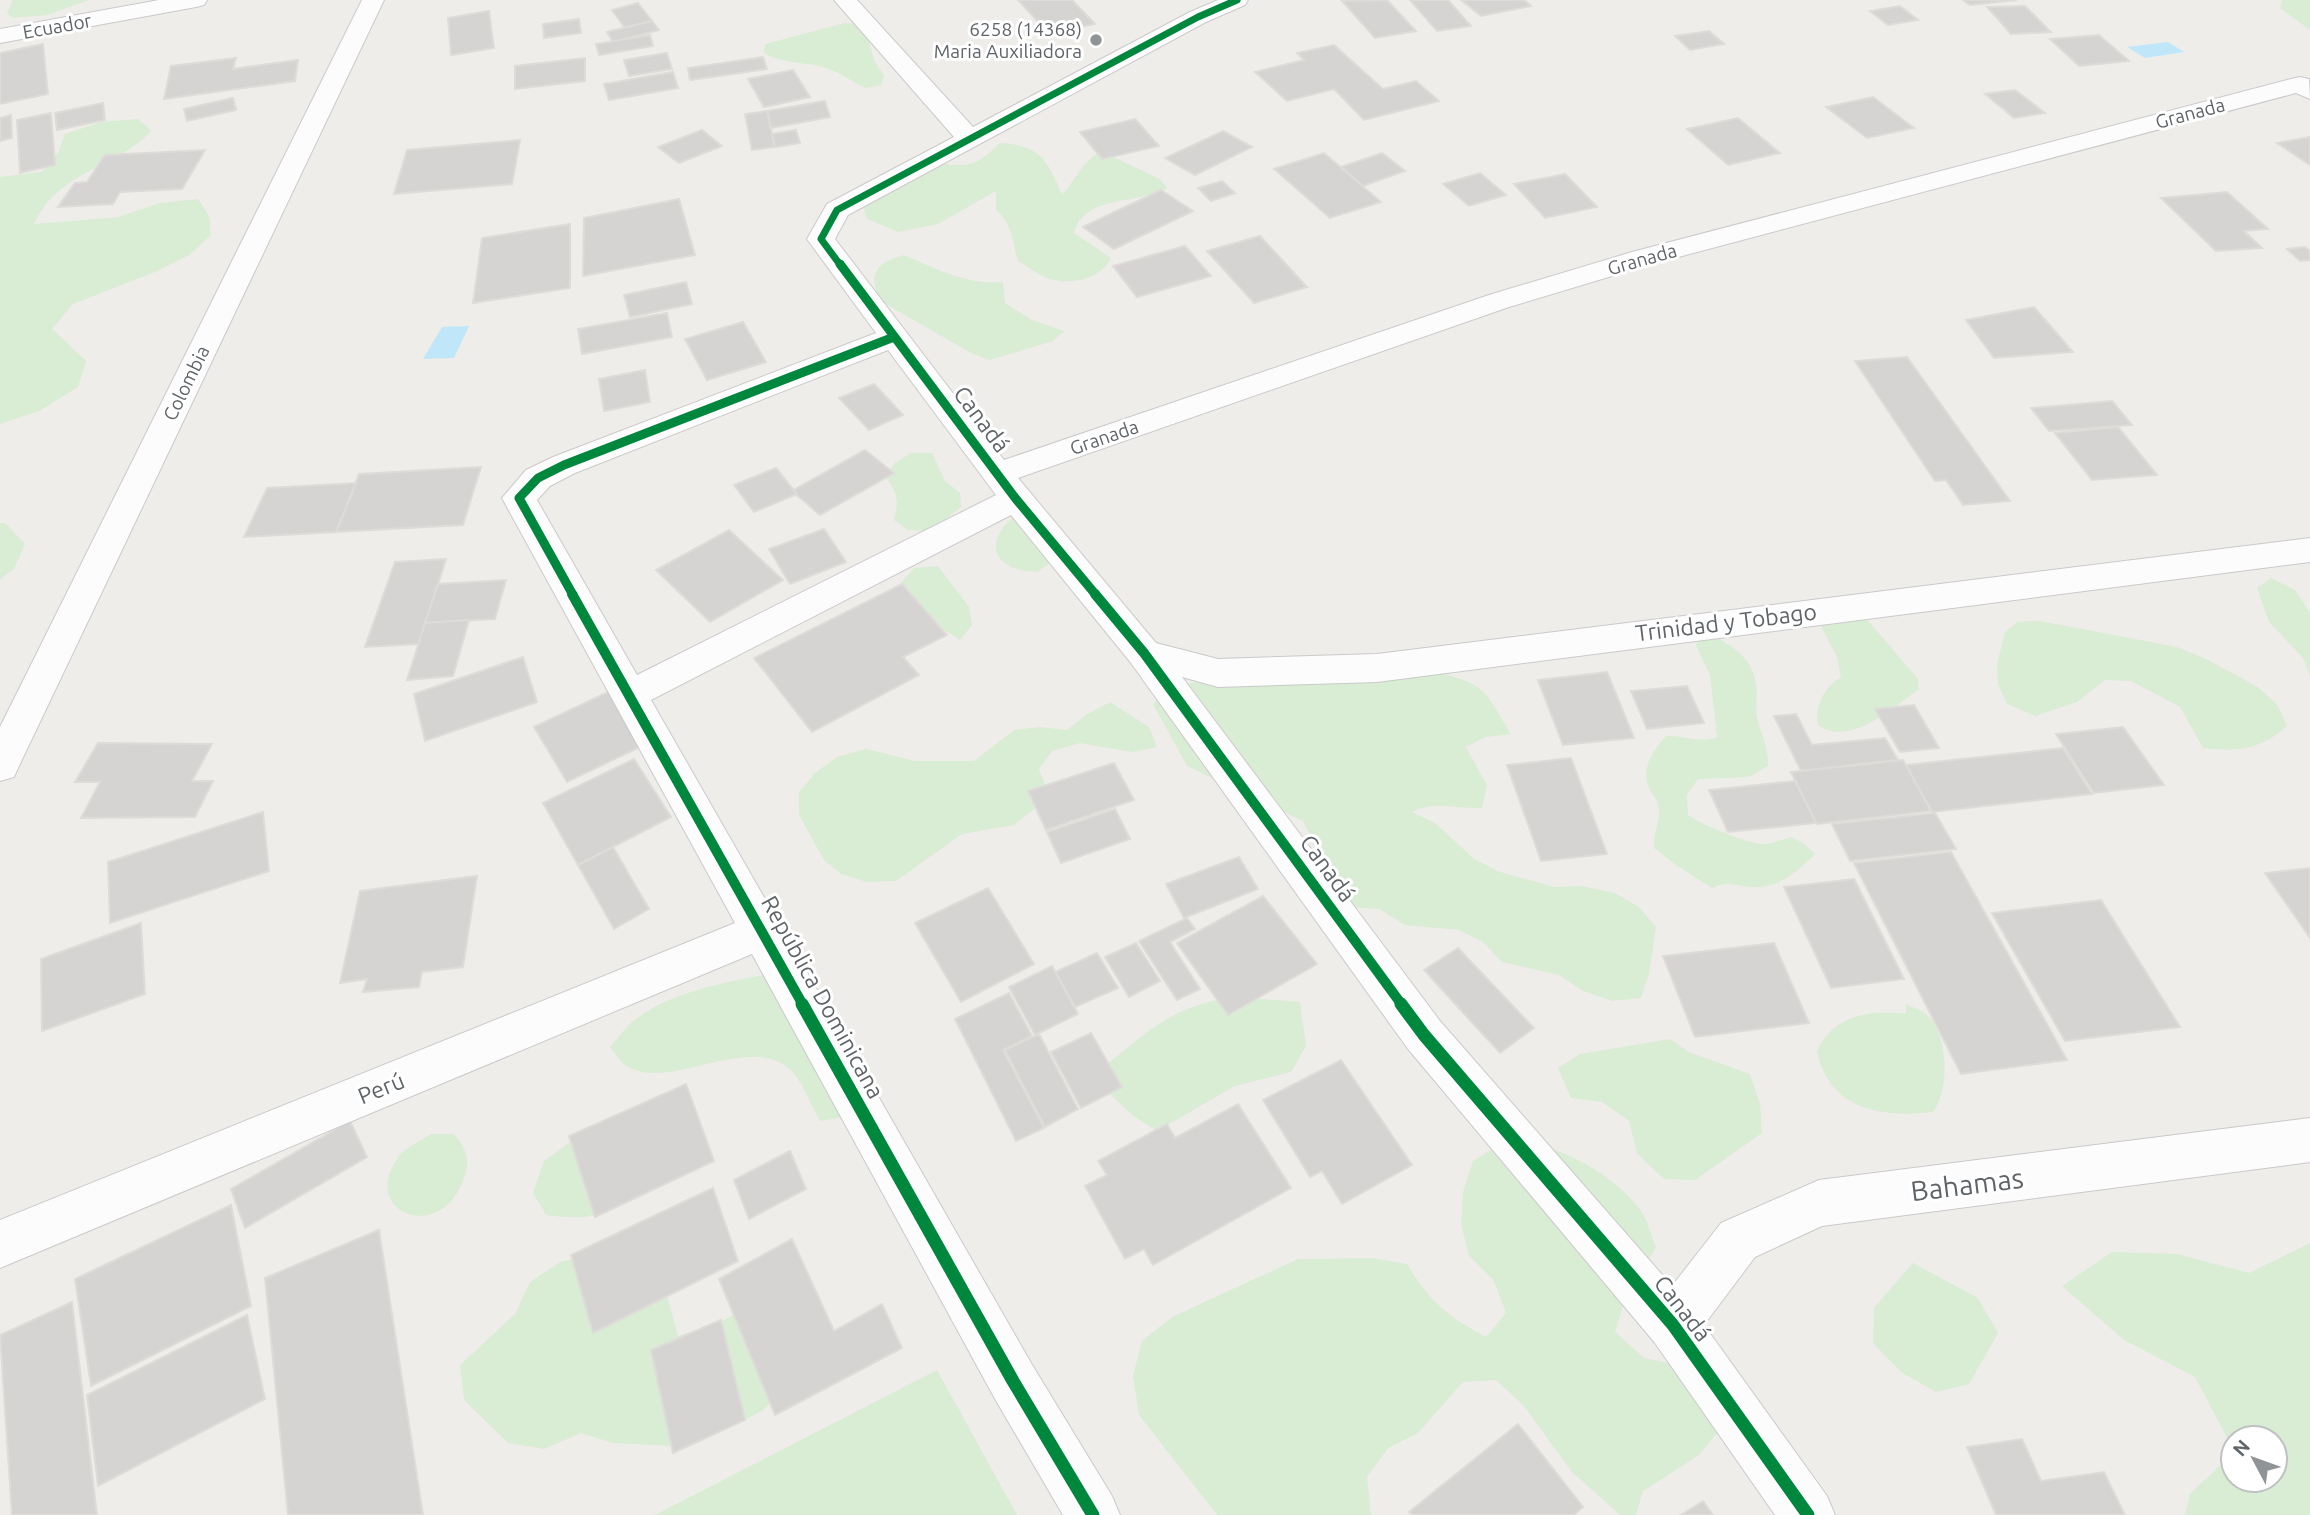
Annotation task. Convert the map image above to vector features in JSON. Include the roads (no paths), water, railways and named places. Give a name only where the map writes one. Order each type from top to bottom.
[{"type":"street","name":"Ecuador","points":[[0,36],[196,0]]},
{"type":"street","name":"Colombia","points":[[0,766],[375,0]]},
{"type":"street","points":[[845,0],[970,140],[1198,17],[1237,0]]},
{"type":"street","name":"Granada","points":[[629,695],[1006,487],[1499,301],[1642,258],[2305,88]]},
{"type":"street","name":"Canadá","points":[[970,140],[837,210],[821,239],[1006,487],[1144,653],[1424,1035],[1673,1325],[1808,1515]]},
{"type":"street","name":"República Dominicana","points":[[894,337],[564,465],[538,478],[519,498],[1013,1381],[1093,1515]]},
{"type":"street","name":"Trinidad y Tobago","points":[[1144,653],[1218,673],[1377,668],[1573,641],[2310,550]]},
{"type":"street","name":"Perú","points":[[0,1244],[762,931]]},
{"type":"street","name":"Bahamas","points":[[1673,1325],[1738,1240],[1819,1203],[2310,1140]]},
{"type":"water","points":[[2168,42],[2184,52],[2145,58],[2127,47]]},
{"type":"water","points":[[469,326],[454,358],[423,359],[442,327]]},
{"type":"place","name":"6258 (14368) Maria Auxiliadora","points":[[1096,40]]}]
